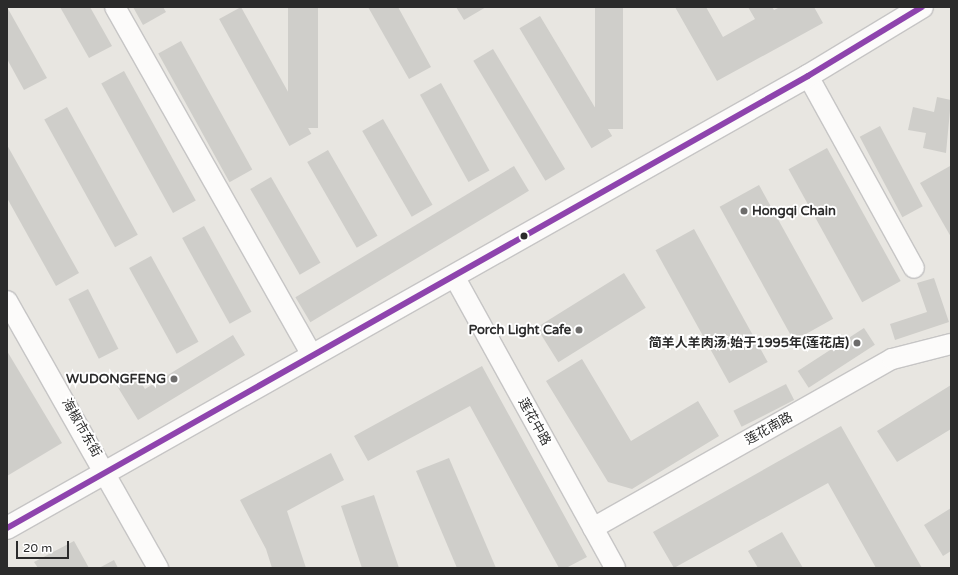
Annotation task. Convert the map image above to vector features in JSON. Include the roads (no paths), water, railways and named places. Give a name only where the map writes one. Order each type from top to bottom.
[{"type":"street","points":[[115,7],[312,355]]},
{"type":"street","points":[[7,528],[808,76],[922,7]]},
{"type":"street","points":[[808,76],[914,268]]},
{"type":"street","name":"莲花中路","points":[[454,276],[615,568]]},
{"type":"street","name":"海椒市东街","points":[[7,301],[106,471],[158,568]]},
{"type":"street","name":"莲花南路","points":[[593,528],[892,359],[951,344]]},
{"type":"place","name":"Hongqi Chain","points":[[744,211]]},
{"type":"place","name":"Porch Light Cafe","points":[[579,330]]},
{"type":"place","name":"简羊人羊肉汤·始于1995年(莲花店)","points":[[857,343]]},
{"type":"place","name":"WUDONGFENG","points":[[174,379]]}]
